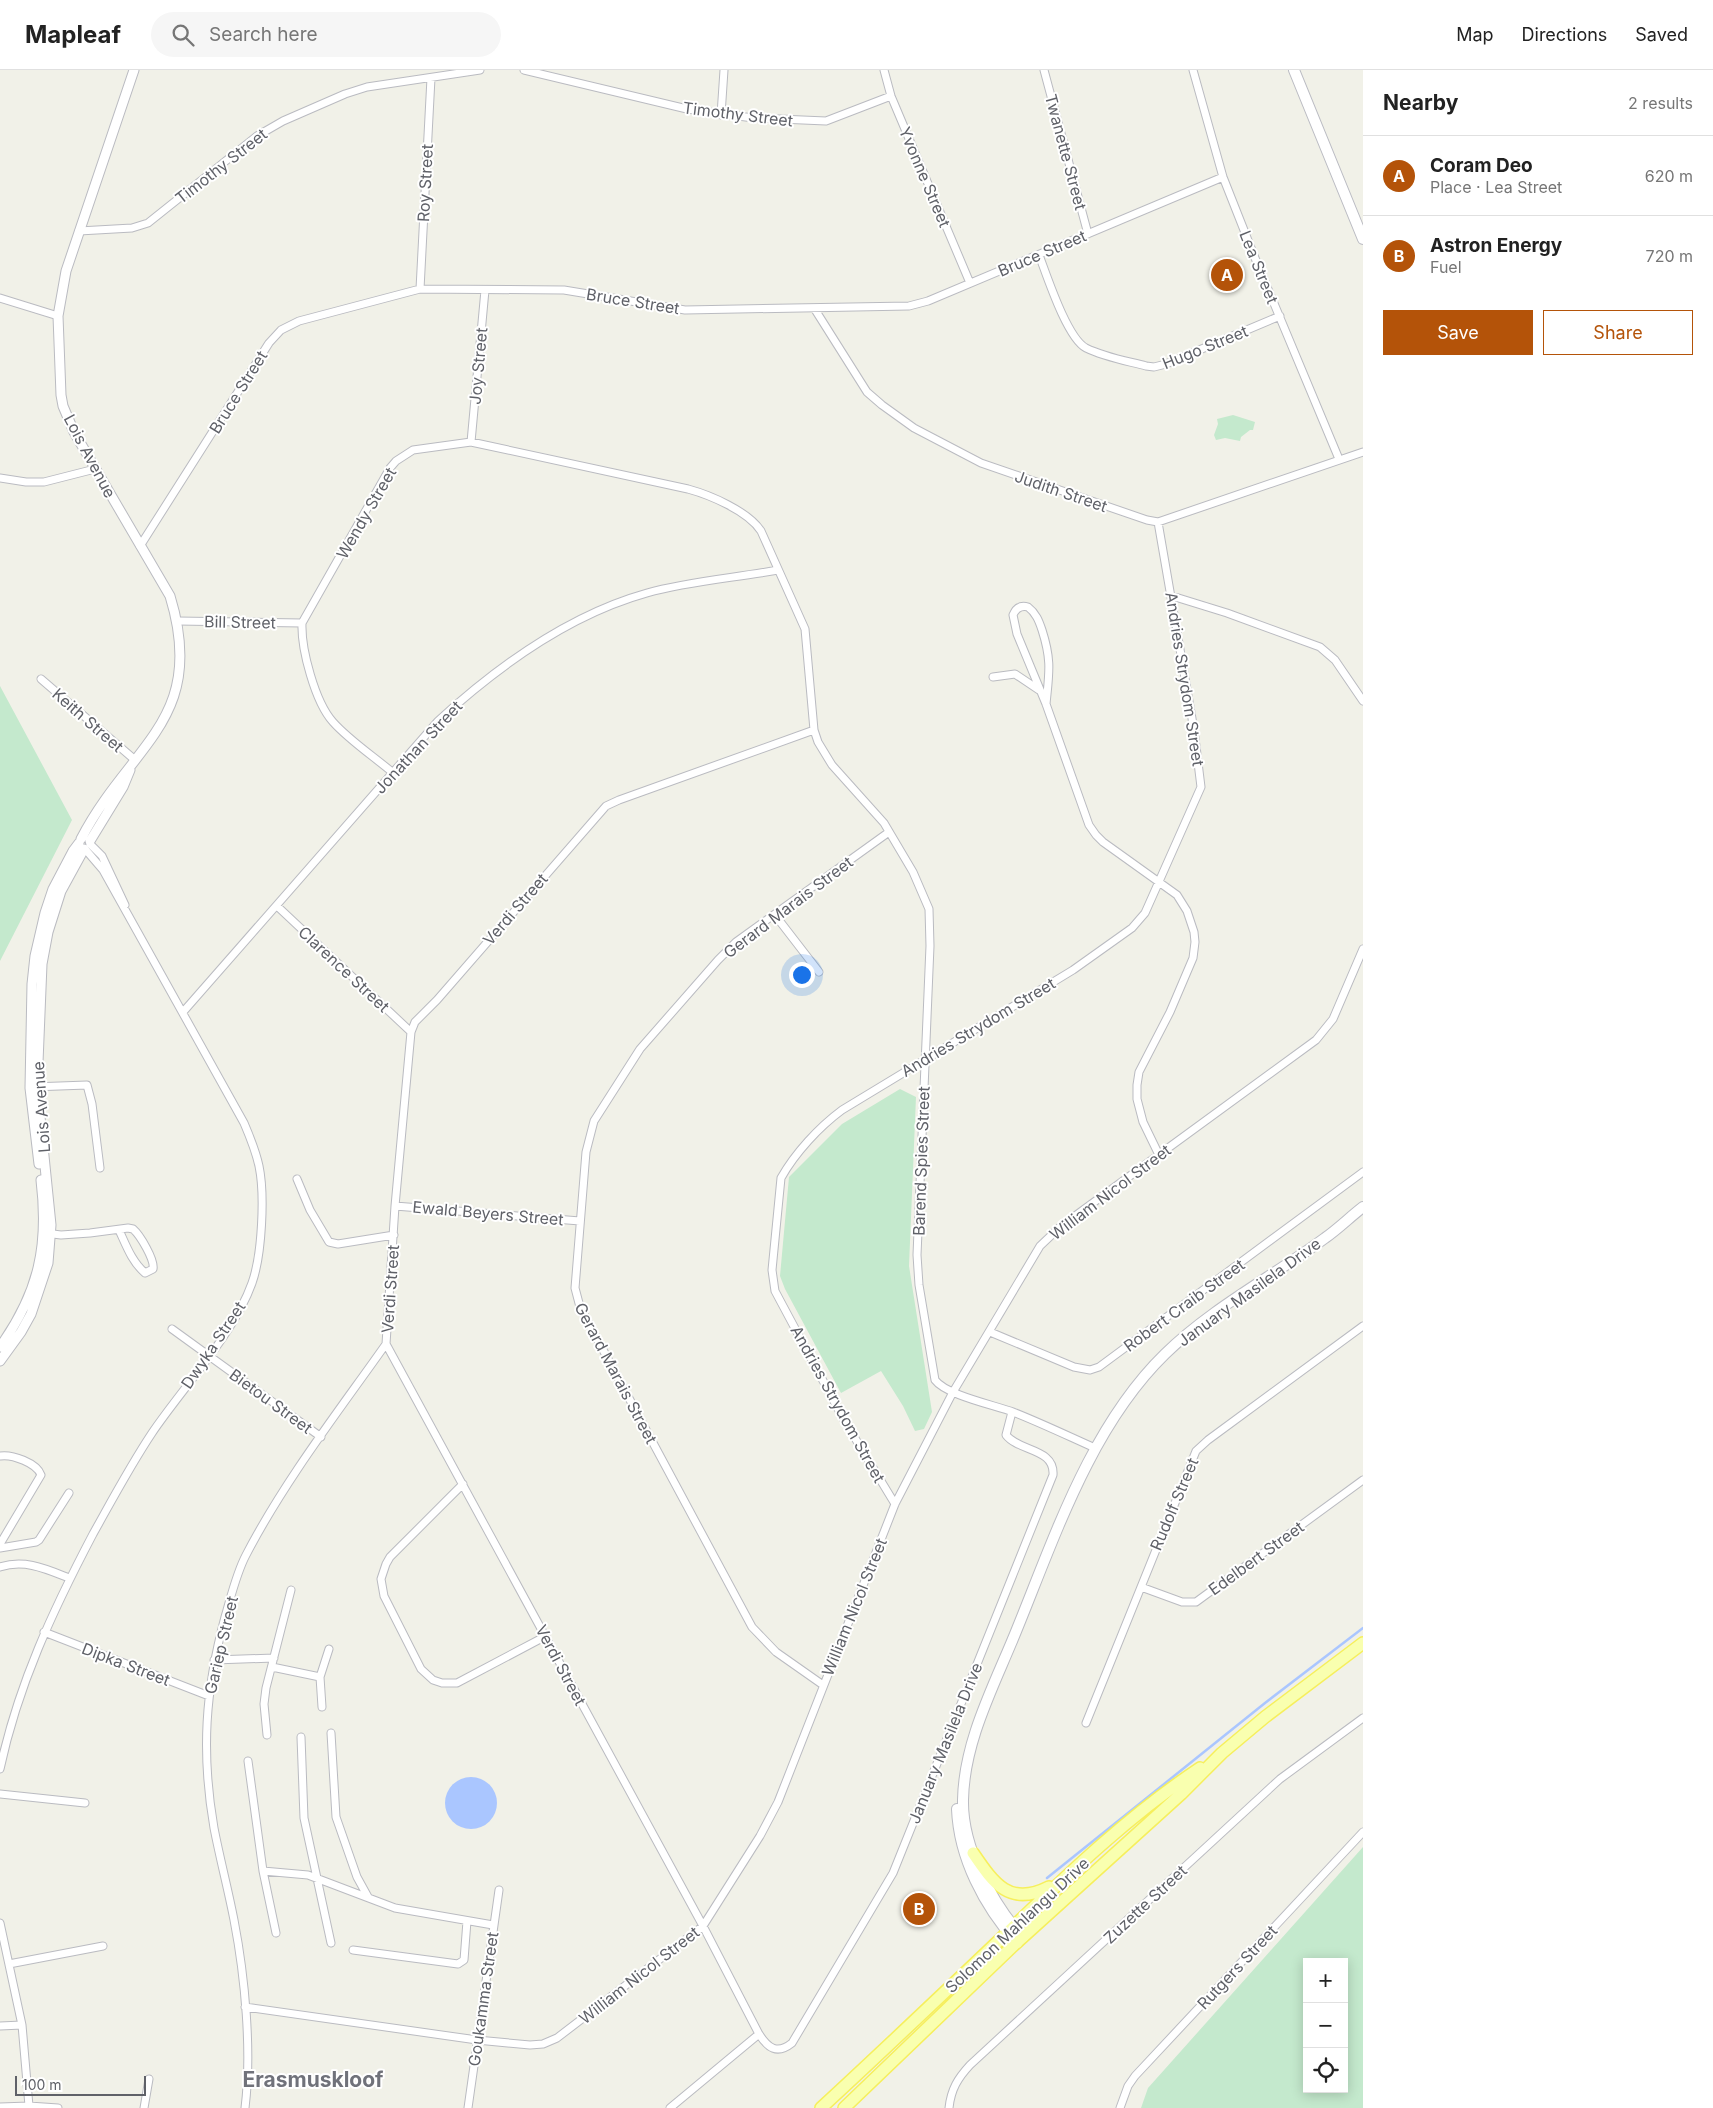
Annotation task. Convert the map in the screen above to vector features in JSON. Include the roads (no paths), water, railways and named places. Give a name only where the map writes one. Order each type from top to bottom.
[{"type":"main road","points":[[1294,70],[1363,238]]},
{"type":"main road","name":"January Masilela Drive","points":[[1020,1940],[998,1920],[978,1885],[969,1864],[958,1827],[956,1807],[958,1779],[962,1759],[975,1734],[1054,1540],[1095,1448],[1135,1387],[1165,1354],[1200,1325],[1325,1238],[1363,1207]]},
{"type":"main road","name":"Solomon Mahlangu Drive","points":[[844,2108],[1020,1940],[1181,1794],[1222,1753],[1265,1717],[1363,1643]]},
{"type":"main road","name":"January Masilela Drive","points":[[975,1734],[964,1781],[964,1818],[973,1853],[1010,1929]]},
{"type":"main road","name":"Solomon Mahlangu Drive","points":[[821,2108],[1059,1882],[1175,1784],[1222,1753]]},
{"type":"main road","points":[[973,1853],[1001,1889],[1012,1894],[1033,1894],[1059,1882]]},
{"type":"street","name":"Lois Avenue","points":[[0,1361],[2,1346],[21,1332],[34,1306],[48,1263],[49,1195],[33,1087],[44,950],[53,913],[61,891],[85,844],[123,787],[133,763],[165,719],[174,700],[181,660],[178,621],[170,596],[74,432],[63,406],[59,373],[58,316],[66,270],[134,70]]},
{"type":"street","name":"Timothy Street","points":[[79,231],[132,228],[148,223],[257,136],[283,121],[356,90],[480,70]]},
{"type":"street","name":"Timothy Street","points":[[524,70],[687,110],[721,115],[820,121],[839,116],[891,96]]},
{"type":"street","points":[[721,115],[724,70]]},
{"type":"street","name":"Yvonne Street","points":[[884,70],[891,96],[970,283]]},
{"type":"street","name":"Twanette Street","points":[[1044,70],[1088,234]]},
{"type":"street","name":"Lea Street","points":[[1193,70],[1224,177],[1339,459]]},
{"type":"street","name":"Roy Street","points":[[420,289],[431,78]]},
{"type":"street","name":"Bruce Street","points":[[140,546],[269,343],[281,330],[300,321],[420,289],[564,290],[685,310],[909,306],[928,301],[1224,177]]},
{"type":"street","name":"Hugo Street","points":[[1039,255],[1076,341],[1086,348],[1146,366],[1154,367],[1166,364],[1280,316]]},
{"type":"street","name":"Joy Street","points":[[471,442],[485,290]]},
{"type":"street","points":[[0,298],[58,316]]},
{"type":"street","name":"Judith Street","points":[[814,308],[867,392],[914,428],[981,463],[1158,522]]},
{"type":"street","name":"Wendy Street","points":[[302,623],[390,468],[396,461],[413,450],[471,442],[699,492],[740,512],[757,524],[778,570]]},
{"type":"street","points":[[1158,522],[1363,452]]},
{"type":"street","points":[[0,478],[26,482],[44,482],[95,469]]},
{"type":"street","name":"Andries Strydom Street","points":[[895,1504],[844,1420],[775,1291],[772,1270],[781,1178],[787,1167],[835,1115],[925,1058],[1056,980],[1132,928],[1145,913],[1202,787],[1172,596],[1158,522]]},
{"type":"street","name":"Barend Spies Street","points":[[778,570],[807,635],[814,730],[827,758],[879,816],[913,872],[930,909],[918,1272],[933,1374],[938,1385],[953,1392],[1012,1412],[1095,1448]]},
{"type":"street","name":"Jonathan Street","points":[[183,1012],[438,721],[504,667],[572,622],[645,593],[778,570]]},
{"type":"street","points":[[1172,596],[1227,613],[1320,647],[1335,660],[1363,701]]},
{"type":"street","points":[[1046,704],[1049,655],[1035,614],[1028,607],[1022,606],[1014,612],[1014,624],[1046,704],[1092,830],[1103,842],[1177,895],[1191,920],[1195,942],[1190,966],[1170,1012],[1139,1072],[1137,1085],[1137,1099],[1143,1122],[1159,1154]]},
{"type":"street","name":"Bill Street","points":[[178,621],[302,623]]},
{"type":"street","points":[[302,623],[302,634],[308,663],[325,710],[333,722],[392,772]]},
{"type":"street","points":[[993,677],[1015,674],[1040,690]]},
{"type":"street","name":"Keith Street","points":[[41,679],[133,763]]},
{"type":"street","name":"Verdi Street","points":[[758,2034],[703,1926],[386,1344],[411,1032],[415,1022],[437,1000],[606,806],[814,730]]},
{"type":"street","name":"Gerard Marais Street","points":[[823,1685],[776,1652],[752,1626],[584,1316],[576,1297],[575,1288],[580,1221],[588,1142],[594,1121],[640,1049],[736,942],[889,832]]},
{"type":"street","name":"Dwyka Street","points":[[0,1769],[2,1748],[19,1697],[44,1632],[69,1578],[129,1467],[233,1319],[252,1282],[259,1242],[261,1186],[259,1166],[244,1124],[127,913],[122,895],[102,856],[85,844]]},
{"type":"street","name":"Clarence Street","points":[[277,906],[411,1032]]},
{"type":"street","points":[[775,915],[819,972]]},
{"type":"street","name":"William Nicol Street","points":[[245,2007],[477,2040],[530,2045],[548,2043],[630,1983],[703,1926],[739,1871],[778,1802],[895,1504],[953,1392],[1040,1246],[1049,1237],[1159,1154],[1321,1036],[1333,1019],[1363,949]]},
{"type":"street","points":[[33,1087],[87,1085],[92,1104],[100,1168]]},
{"type":"street","name":"Robert Craib Street","points":[[990,1332],[1074,1367],[1090,1370],[1099,1367],[1363,1172]]},
{"type":"street","points":[[297,1179],[310,1210],[329,1242],[338,1244],[394,1235]]},
{"type":"street","name":"Ewald Beyers Street","points":[[396,1206],[580,1221]]},
{"type":"street","points":[[47,1233],[90,1233],[119,1230],[133,1229],[138,1234],[154,1264],[153,1269],[145,1273],[140,1269],[130,1255],[119,1230]]},
{"type":"street","name":"Rudolf Street","points":[[1086,1723],[1192,1459],[1202,1444],[1363,1326]]},
{"type":"street","name":"Bietou Street","points":[[172,1329],[321,1437]]},
{"type":"street","name":"Gariep Street","points":[[245,2108],[248,2078],[245,2007],[234,1921],[208,1790],[205,1736],[214,1660],[235,1582],[245,1556],[278,1500],[386,1344]]},
{"type":"street","name":"January Masilela Drive","points":[[758,2034],[765,2044],[777,2050],[786,2049],[792,2043],[889,1880],[913,1825],[1053,1475],[1053,1468],[1048,1458],[1011,1442],[1006,1435],[1012,1412]]},
{"type":"street","points":[[0,1456],[8,1455],[34,1466],[42,1475],[0,1546]]},
{"type":"street","name":"Edelbert Street","points":[[1141,1587],[1182,1602],[1196,1602],[1363,1480]]},
{"type":"street","points":[[463,1484],[390,1557],[382,1571],[381,1579],[384,1596],[422,1669],[432,1680],[442,1683],[457,1683],[546,1636]]},
{"type":"street","points":[[0,1546],[36,1542],[39,1540],[69,1493]]},
{"type":"street","points":[[0,1567],[11,1564],[33,1565],[69,1578]]},
{"type":"street","points":[[267,1735],[264,1704],[291,1590]]},
{"type":"street","name":"Dipka Street","points":[[44,1632],[209,1696]]},
{"type":"street","points":[[322,1707],[320,1677],[329,1649]]},
{"type":"street","points":[[214,1660],[274,1658]]},
{"type":"street","points":[[272,1667],[320,1677]]},
{"type":"street","name":"Zuzette Street","points":[[949,2108],[950,2098],[956,2082],[980,2055],[1280,1779],[1363,1718]]},
{"type":"street","points":[[331,1733],[336,1817],[357,1878],[368,1897]]},
{"type":"street","points":[[301,1737],[304,1818],[331,1943]]},
{"type":"street","points":[[248,1761],[262,1871],[276,1933]]},
{"type":"street","points":[[0,1794],[85,1803]]},
{"type":"street","name":"Rutgers Street","points":[[1120,2108],[1128,2086],[1135,2076],[1363,1832]]},
{"type":"street","points":[[262,1871],[300,1873],[395,1908],[493,1924]]},
{"type":"street","name":"Goukamma Street","points":[[468,2108],[499,1890]]},
{"type":"street","points":[[353,1950],[458,1964],[464,1960],[467,1921]]},
{"type":"street","points":[[0,1923],[22,2025],[29,2106]]},
{"type":"street","points":[[9,1964],[103,1946]]},
{"type":"street","points":[[0,2026],[22,2025]]},
{"type":"street","points":[[670,2108],[758,2034]]},
{"type":"street","points":[[144,2108],[149,2079]]},
{"type":"street","points":[[0,2108],[29,2106],[58,2108]]},
{"type":"water","points":[[471,1777],[485,1781],[493,1789],[497,1803],[493,1817],[485,1825],[471,1829],[457,1825],[449,1817],[445,1803],[449,1789],[457,1781]]},
{"type":"waterway","points":[[1047,1878],[1265,1703],[1363,1628]]},
{"type":"place","name":"Coram Deo","points":[[1227,275]]},
{"type":"place","name":"Astron Energy","points":[[919,1909]]},
{"type":"district","name":"Erasmuskloof","points":[[313,2080]]}]
